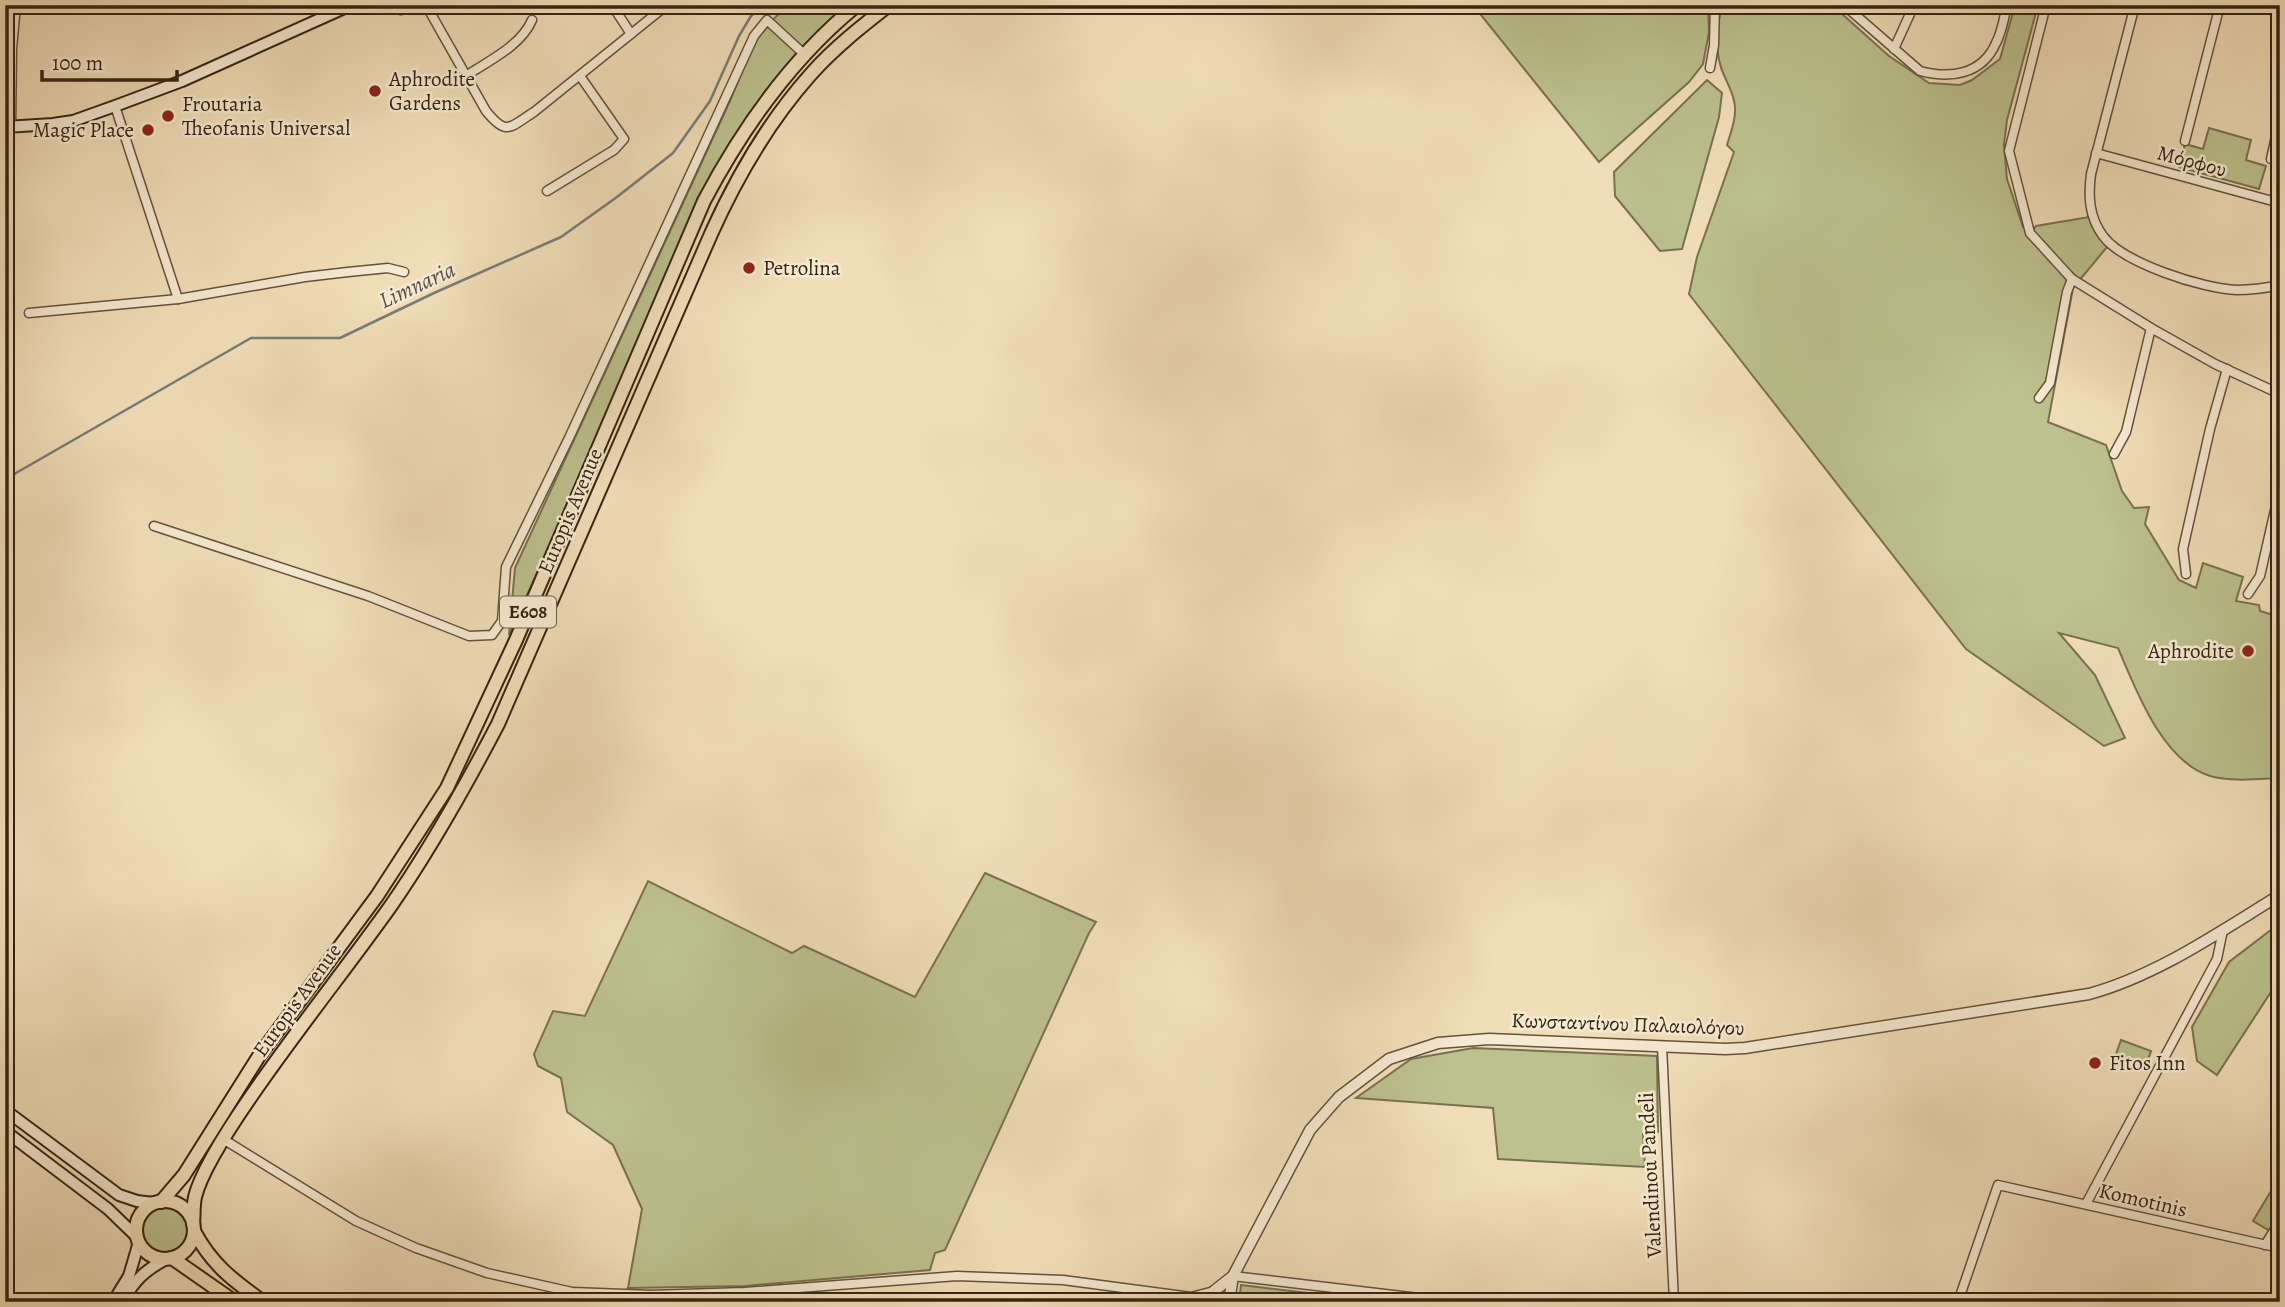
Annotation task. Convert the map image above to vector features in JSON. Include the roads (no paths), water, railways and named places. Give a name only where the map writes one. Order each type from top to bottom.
[{"type":"main road","points":[[8,127],[73,121],[182,81],[351,5]]},
{"type":"main road","name":"Europis Avenue","points":[[157,1203],[184,1175],[259,1056],[377,896],[447,788],[516,640],[704,201],[736,146],[769,98],[804,54],[857,5]]},
{"type":"main road","name":"Europis Avenue","points":[[193,1228],[195,1197],[223,1139],[275,1062],[404,887],[460,797],[498,724],[706,243],[748,160],[812,73],[889,5]]},
{"type":"main road","points":[[5,1110],[119,1195],[137,1201],[168,1201],[181,1206],[187,1211],[209,1256],[222,1272],[263,1302]]},
{"type":"main road","points":[[5,1131],[108,1209],[150,1254],[169,1258],[235,1302]]},
{"type":"main road","points":[[113,1302],[129,1276],[138,1239],[139,1217],[157,1203]]},
{"type":"main road","points":[[122,1302],[136,1280],[149,1268],[187,1248],[193,1228]]},
{"type":"street","points":[[8,127],[8,49],[15,5]]},
{"type":"street","points":[[49,5],[126,5]]},
{"type":"street","points":[[401,10],[416,5]]},
{"type":"street","points":[[426,5],[486,111],[497,125],[502,127],[511,127],[534,112],[667,5]]},
{"type":"street","points":[[612,5],[631,34]]},
{"type":"street","points":[[1710,68],[1714,45],[1715,5]]},
{"type":"street","points":[[1844,5],[1920,71],[1951,76],[1981,65],[1997,43],[2007,5]]},
{"type":"street","points":[[1894,49],[1914,5]]},
{"type":"street","points":[[2046,5],[2009,150],[2030,233],[2072,279],[2151,328],[2280,394]]},
{"type":"street","points":[[2135,5],[2096,153],[2089,199],[2097,226],[2111,245],[2154,269],[2188,281],[2234,290],[2280,285]]},
{"type":"street","points":[[2185,141],[2220,5]]},
{"type":"street","points":[[466,76],[520,39],[532,20]]},
{"type":"street","points":[[154,526],[368,596],[469,636],[492,635],[502,621],[506,567],[569,438],[754,36],[767,20],[804,54]]},
{"type":"street","points":[[547,191],[614,150],[624,139],[580,76]]},
{"type":"street","points":[[115,106],[178,299]]},
{"type":"street","points":[[2271,159],[2280,118]]},
{"type":"street","name":"Μόρφου","points":[[2096,153],[2280,203]]},
{"type":"street","points":[[29,313],[178,299],[305,277],[388,268],[404,272]]},
{"type":"street","points":[[2039,398],[2050,383],[2067,292],[2072,279]]},
{"type":"street","points":[[2114,454],[2126,432],[2151,328]]},
{"type":"street","points":[[2186,573],[2183,549],[2210,429],[2227,369]]},
{"type":"street","points":[[2248,594],[2260,576],[2280,488]]},
{"type":"street","name":"Κωνσταντίνου Παλαιολόγου","points":[[1233,1276],[1310,1130],[1339,1097],[1389,1059],[1438,1043],[1489,1039],[1725,1049],[1775,1044],[2089,994],[2140,976],[2280,895]]},
{"type":"street","points":[[2086,1204],[2217,959],[2222,930]]},
{"type":"street","name":"Valendinou Pandeli","points":[[1662,1046],[1674,1302]]},
{"type":"street","points":[[223,1139],[356,1221],[416,1248],[487,1273],[572,1292],[745,1292],[957,1276],[1063,1280],[1191,1297],[1214,1291],[1233,1276],[1427,1298],[1430,1302]]},
{"type":"street","name":"Komotinis","points":[[1958,1302],[1998,1185],[2280,1248]]},
{"type":"street","points":[[2265,1245],[2280,1221]]},
{"type":"street","points":[[1229,1302],[1233,1276]]},
{"type":"street","points":[[1214,1291],[1221,1302]]},
{"type":"waterway","name":"Limnaria","points":[[5,481],[251,338],[340,338],[561,237],[673,153],[710,101],[739,36],[751,16],[763,5]]},
{"type":"place","name":"Aphrodite Gardens","points":[[375,91]]},
{"type":"place","name":"Froutaria Theofanis Universal","points":[[168,116]]},
{"type":"place","name":"Magic Place","points":[[148,130]]},
{"type":"place","name":"Petrolina","points":[[749,268]]},
{"type":"place","name":"Aphrodite","points":[[2248,651]]},
{"type":"place","name":"Fitos Inn","points":[[2095,1063]]}]
